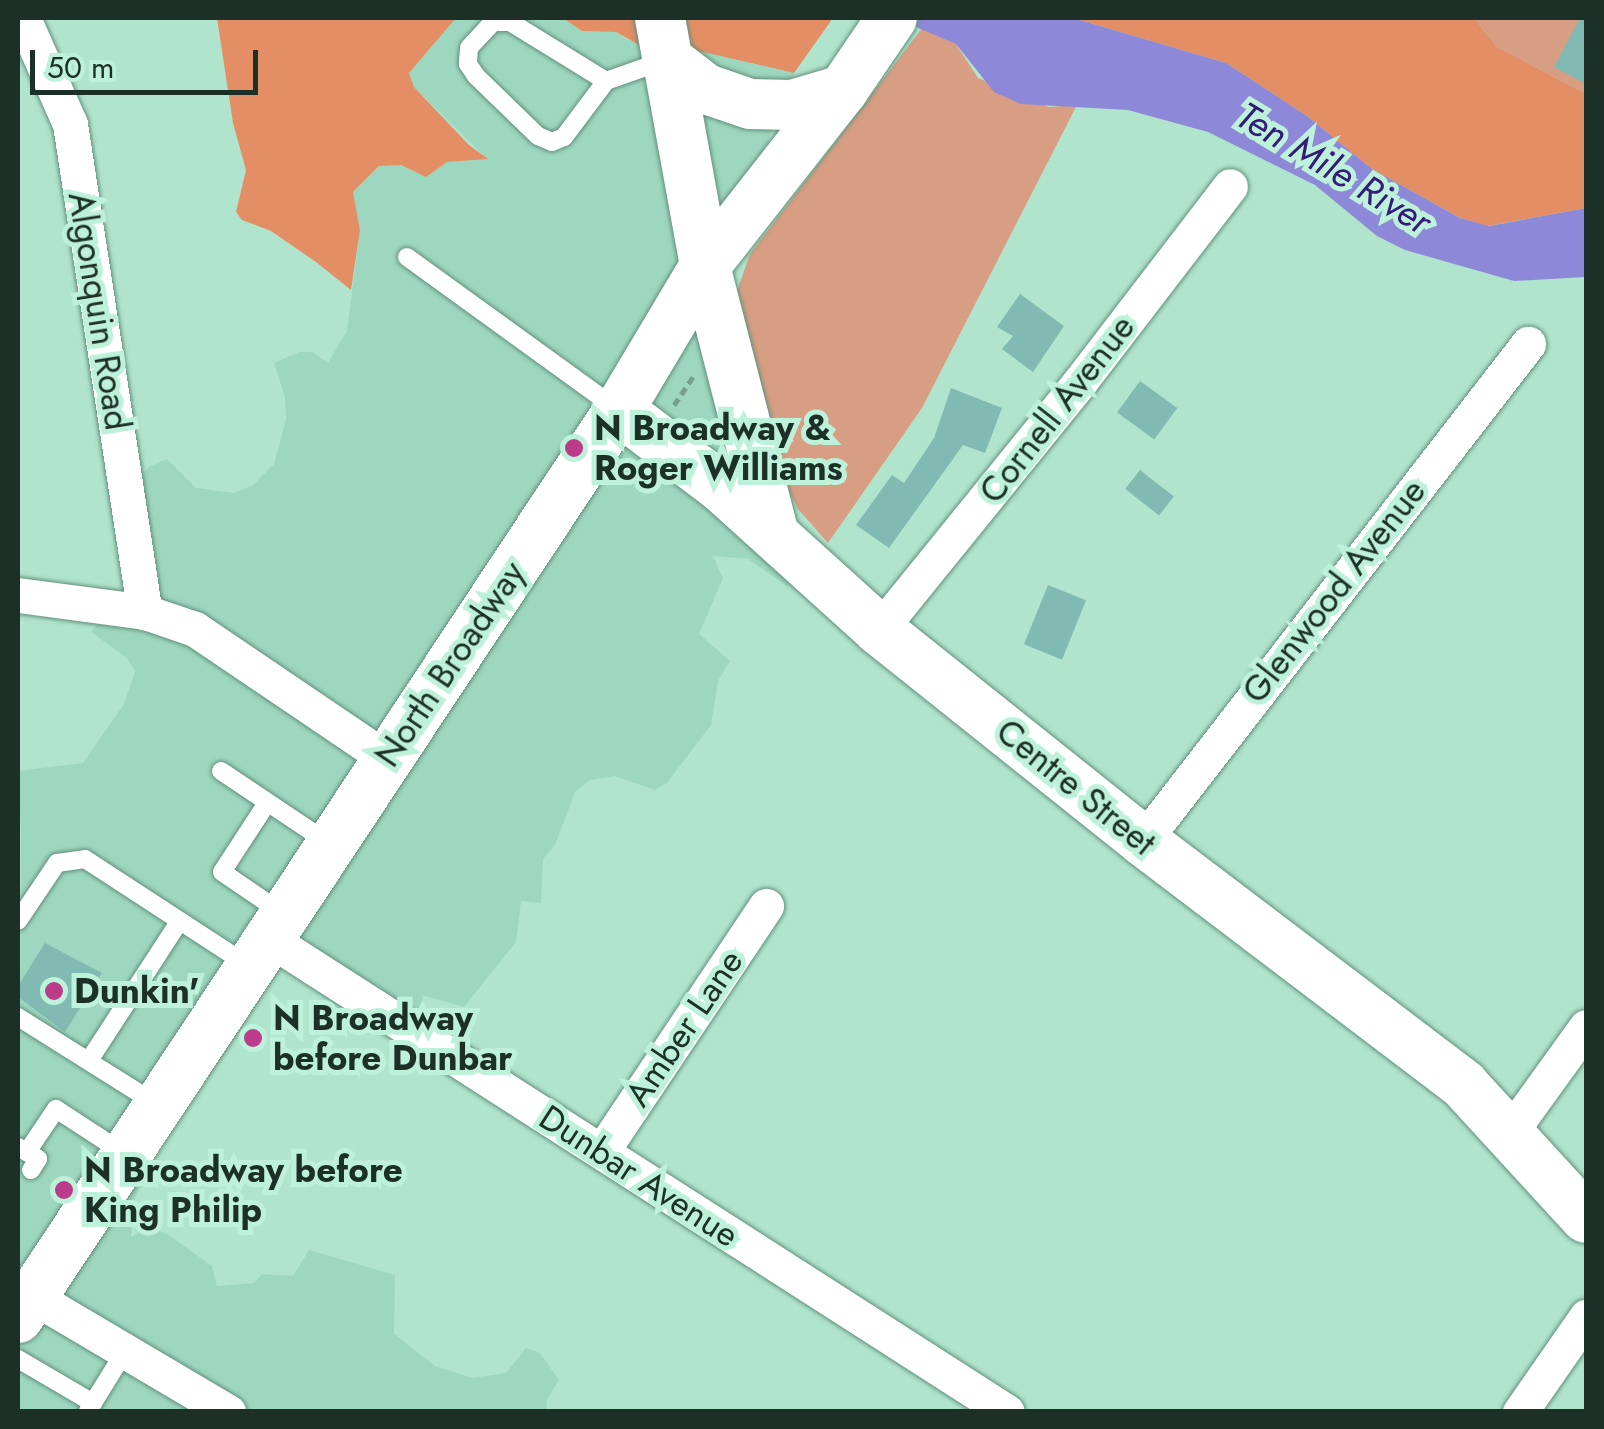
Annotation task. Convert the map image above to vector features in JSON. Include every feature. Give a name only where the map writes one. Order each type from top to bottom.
[{"type":"main road","name":"North Broadway","points":[[31,1290],[270,941],[619,410],[704,266],[843,90],[890,21]]},
{"type":"main road","points":[[663,38],[706,90],[750,104],[792,104],[843,90]]},
{"type":"main road","points":[[663,38],[704,266],[774,534]]},
{"type":"main road","name":"Centre Street","points":[[619,410],[774,534],[879,630],[1143,842],[1464,1085],[1586,1218]]},
{"type":"street","name":"Algonquin Road","points":[[23,18],[70,124],[145,612]]},
{"type":"street","name":"Cornell Avenue","points":[[879,630],[1230,186]]},
{"type":"street","name":"Glenwood Avenue","points":[[1143,842],[1528,344]]},
{"type":"street","points":[[18,596],[145,612],[195,629],[387,759]]},
{"type":"street","name":"Amber Lane","points":[[602,1151],[766,906]]},
{"type":"street","name":"Dunbar Avenue","points":[[270,941],[1007,1412]]},
{"type":"street","points":[[1510,1131],[1586,1027]]},
{"type":"street","points":[[31,1290],[228,1412]]},
{"type":"street","points":[[1520,1412],[1586,1317]]},
{"type":"lane","points":[[606,81],[510,22],[494,22],[469,48],[468,64],[476,76],[538,136],[552,142],[564,137],[606,81],[663,38]]},
{"type":"lane","points":[[407,257],[619,410]]},
{"type":"lane","points":[[221,771],[332,846]]},
{"type":"lane","points":[[268,802],[222,872],[270,941]]},
{"type":"lane","points":[[18,921],[58,863],[85,859],[178,922],[270,941]]},
{"type":"lane","points":[[90,1059],[178,922]]},
{"type":"lane","points":[[18,1017],[159,1106]]},
{"type":"lane","points":[[25,1157],[56,1110],[126,1155]]},
{"type":"lane","points":[[18,1359],[91,1408],[125,1351]]},
{"type":"path","points":[[670,410],[703,362]]},
{"type":"shaded area","points":[[217,18],[456,18],[409,73],[414,87],[469,145],[488,159],[447,162],[426,177],[401,165],[379,166],[353,192],[360,230],[351,290],[271,231],[242,220],[236,212],[246,170],[233,123]]},
{"type":"shaded area","points":[[456,18],[563,18],[582,31],[616,32],[625,39],[666,50],[703,52],[794,73],[724,256],[799,572],[787,586],[748,559],[713,556],[723,578],[699,634],[730,661],[718,681],[711,725],[667,783],[655,790],[615,776],[590,780],[575,792],[555,845],[543,859],[541,903],[521,901],[516,942],[464,1007],[422,995],[424,1018],[262,955],[148,1165],[133,1205],[131,1237],[149,1227],[167,1234],[212,1266],[217,1286],[254,1283],[262,1274],[293,1276],[309,1250],[395,1275],[394,1334],[435,1366],[472,1378],[506,1373],[526,1348],[540,1353],[559,1380],[547,1399],[546,1411],[18,1411],[18,771],[83,763],[124,704],[135,672],[127,658],[91,632],[101,620],[129,609],[120,497],[150,466],[167,459],[196,488],[234,493],[253,485],[274,464],[286,419],[285,397],[274,363],[299,352],[313,352],[328,363],[347,331],[360,230],[353,192],[379,166],[401,165],[426,177],[447,162],[487,159],[414,87],[409,73]]},
{"type":"shaded area","points":[[563,18],[833,18],[794,73],[703,52],[641,46],[616,32],[582,31]]},
{"type":"shaded area","points":[[1073,18],[1474,18],[1496,46],[1586,94],[1586,208],[1488,226],[1460,218],[1372,169],[1307,116],[1226,63]]},
{"type":"shaded area","points":[[1474,18],[1586,18],[1586,94],[1496,46]]},
{"type":"shaded area","points":[[923,27],[956,44],[978,78],[1049,107],[1077,105],[922,408],[828,543],[798,509],[780,475],[736,294],[750,254]]},
{"type":"water","name":"Ten Mile River","points":[[895,18],[1073,18],[1226,63],[1307,116],[1372,169],[1460,218],[1489,226],[1586,208],[1586,277],[1514,281],[1405,250],[1377,236],[1315,185],[1208,132],[1128,110],[1021,104],[994,92],[956,44]]},
{"type":"building","points":[[1580,18],[1586,18],[1586,84],[1554,67]]},
{"type":"building","points":[[1020,294],[1064,326],[1033,372],[1002,349],[1013,336],[997,327]]},
{"type":"building","points":[[1140,381],[1177,408],[1154,440],[1117,413]]},
{"type":"building","points":[[951,388],[1002,408],[985,453],[963,445],[889,548],[856,525],[892,475],[904,483],[934,438]]},
{"type":"building","points":[[1140,470],[1174,496],[1159,515],[1125,489]]},
{"type":"building","points":[[1048,585],[1086,600],[1062,660],[1024,644]]},
{"type":"building","name":"Dunkin'","points":[[45,943],[102,973],[65,1032],[18,997],[18,986]]},
{"type":"place","name":"N Broadway & Roger Williams","points":[[574,448]]},
{"type":"place","name":"Dunkin'","points":[[54,991]]},
{"type":"place","name":"N Broadway before Dunbar","points":[[253,1038]]},
{"type":"place","name":"N Broadway before King Philip","points":[[64,1190]]}]
